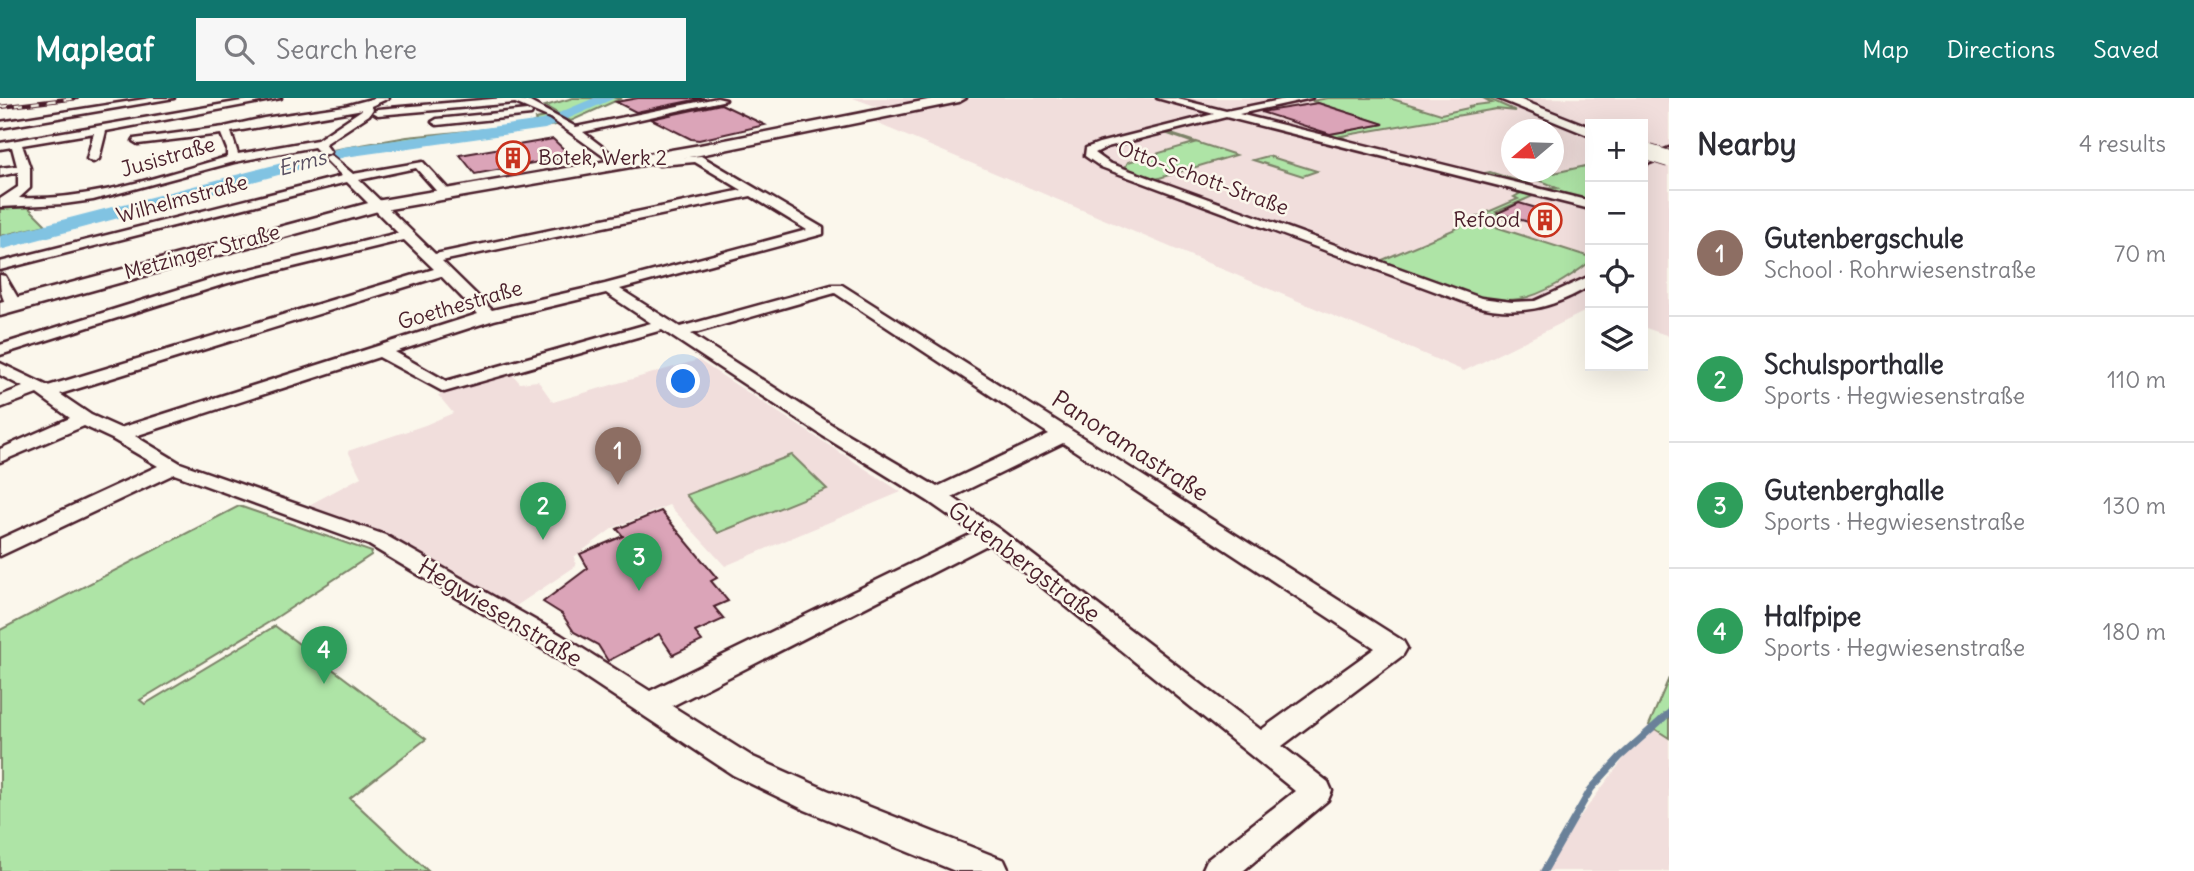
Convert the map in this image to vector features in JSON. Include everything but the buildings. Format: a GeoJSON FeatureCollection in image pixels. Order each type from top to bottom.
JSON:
{"type":"FeatureCollection","features":[{"type":"Feature","properties":{"kind":"street"},"geometry":{"type":"LineString","coordinates":[[0,125],[169,98]]}},
{"type":"Feature","properties":{"kind":"street"},"geometry":{"type":"LineString","coordinates":[[0,146],[275,98]]}},
{"type":"Feature","properties":{"kind":"street","name":"Jusistraße"},"geometry":{"type":"LineString","coordinates":[[4,202],[35,203],[83,199],[232,159],[233,149],[225,130],[250,123],[371,107],[384,98]]}},
{"type":"Feature","properties":{"kind":"street","name":"Metzinger Straße"},"geometry":{"type":"LineString","coordinates":[[7,307],[376,206],[444,192],[712,148],[959,98]]}},
{"type":"Feature","properties":{"kind":"street"},"geometry":{"type":"LineString","coordinates":[[1162,98],[1585,204]]}},
{"type":"Feature","properties":{"kind":"street","name":"Otto-Schott-Straße"},"geometry":{"type":"LineString","coordinates":[[1307,98],[1224,113],[1103,145],[1090,150],[1089,154],[1105,165],[1478,302],[1520,308],[1547,304],[1585,283]]}},
{"type":"Feature","properties":{"kind":"street"},"geometry":{"type":"LineString","coordinates":[[1504,98],[1585,130]]}},
{"type":"Feature","properties":{"kind":"street"},"geometry":{"type":"LineString","coordinates":[[371,107],[512,99],[546,111],[617,163]]}},
{"type":"Feature","properties":{"kind":"street"},"geometry":{"type":"LineString","coordinates":[[232,159],[325,151],[371,107],[424,100]]}},
{"type":"Feature","properties":{"kind":"street"},"geometry":{"type":"LineString","coordinates":[[571,127],[721,100]]}},
{"type":"Feature","properties":{"kind":"street"},"geometry":{"type":"LineString","coordinates":[[437,122],[546,111]]}},
{"type":"Feature","properties":{"kind":"street"},"geometry":{"type":"LineString","coordinates":[[93,159],[101,128]]}},
{"type":"Feature","properties":{"kind":"street"},"geometry":{"type":"LineString","coordinates":[[138,141],[225,130]]}},
{"type":"Feature","properties":{"kind":"street"},"geometry":{"type":"LineString","coordinates":[[4,202],[24,188],[23,168],[16,143]]}},
{"type":"Feature","properties":{"kind":"street"},"geometry":{"type":"LineString","coordinates":[[325,151],[376,206],[489,316]]}},
{"type":"Feature","properties":{"kind":"street"},"geometry":{"type":"LineString","coordinates":[[1648,152],[1668,154]]}},
{"type":"Feature","properties":{"kind":"street"},"geometry":{"type":"LineString","coordinates":[[1648,161],[1668,154]]}},
{"type":"Feature","properties":{"kind":"street","name":"Metzinger Straße"},"geometry":{"type":"LineString","coordinates":[[406,200],[448,196],[692,157],[752,192]]}},
{"type":"Feature","properties":{"kind":"street","name":"Wilhelmstraße"},"geometry":{"type":"LineString","coordinates":[[0,266],[347,174],[419,164],[444,192]]}},
{"type":"Feature","properties":{"kind":"street"},"geometry":{"type":"LineString","coordinates":[[0,172],[23,168]]}},
{"type":"Feature","properties":{"kind":"street"},"geometry":{"type":"LineString","coordinates":[[431,259],[752,192]]}},
{"type":"Feature","properties":{"kind":"street","name":"Goethestraße"},"geometry":{"type":"LineString","coordinates":[[119,435],[489,316],[608,288],[818,231],[752,192]]}},
{"type":"Feature","properties":{"kind":"street"},"geometry":{"type":"LineString","coordinates":[[0,350],[223,280],[405,235]]}},
{"type":"Feature","properties":{"kind":"street"},"geometry":{"type":"LineString","coordinates":[[0,402],[443,271]]}},
{"type":"Feature","properties":{"kind":"street"},"geometry":{"type":"LineString","coordinates":[[0,279],[7,307]]}},
{"type":"Feature","properties":{"kind":"street","name":"Gutenbergstraße"},"geometry":{"type":"LineString","coordinates":[[608,288],[830,432],[936,496],[991,534],[1317,791],[1219,871]]}},
{"type":"Feature","properties":{"kind":"street","name":"Panoramastraße"},"geometry":{"type":"LineString","coordinates":[[381,351],[444,387],[837,288],[1394,648],[1261,746]]}},
{"type":"Feature","properties":{"kind":"street","name":"Hegwiesenstraße"},"geometry":{"type":"LineString","coordinates":[[0,368],[42,390],[84,419],[119,435],[173,467],[377,540],[542,636],[743,766],[816,800],[993,871]]}},
{"type":"Feature","properties":{"kind":"street"},"geometry":{"type":"LineString","coordinates":[[0,456],[84,419]]}},
{"type":"Feature","properties":{"kind":"street"},"geometry":{"type":"LineString","coordinates":[[936,496],[1064,435]]}},
{"type":"Feature","properties":{"kind":"street"},"geometry":{"type":"LineString","coordinates":[[0,548],[173,467]]}},
{"type":"Feature","properties":{"kind":"street"},"geometry":{"type":"LineString","coordinates":[[648,705],[991,534]]}},
{"type":"Feature","properties":{"kind":"shaded area"},"geometry":{"type":"Polygon","coordinates":[[[853,98],[1669,98],[1669,336],[1648,329],[1648,119],[1585,119],[1585,311],[1464,371],[864,118],[891,112],[853,98]]]}},
{"type":"Feature","properties":{"kind":"shaded area"},"geometry":{"type":"Polygon","coordinates":[[[698,360],[901,492],[725,566],[669,505],[613,528],[574,557],[576,566],[516,606],[309,505],[361,477],[348,451],[453,413],[438,395],[512,374],[520,383],[538,381],[553,402],[698,360]]]}},
{"type":"Feature","properties":{"kind":"shaded area"},"geometry":{"type":"Polygon","coordinates":[[[1649,725],[1669,738],[1669,871],[1539,871],[1649,725]]]}},
{"type":"Feature","properties":{"kind":"green space"},"geometry":{"type":"Polygon","coordinates":[[[573,98],[622,98],[571,121],[545,106],[573,98]]]}},
{"type":"Feature","properties":{"kind":"green space"},"geometry":{"type":"Polygon","coordinates":[[[1328,98],[1389,98],[1441,114],[1473,107],[1468,106],[1492,103],[1483,98],[1487,98],[1516,111],[1496,109],[1341,136],[1353,143],[1305,131],[1330,134],[1383,124],[1312,101],[1328,98]]]}},
{"type":"Feature","properties":{"kind":"green space"},"geometry":{"type":"Polygon","coordinates":[[[545,117],[555,125],[332,158],[327,151],[407,137],[527,125],[536,121],[535,119],[545,117]]]}},
{"type":"Feature","properties":{"kind":"green space"},"geometry":{"type":"Polygon","coordinates":[[[1165,133],[1236,155],[1156,179],[1125,168],[1128,162],[1194,143],[1165,133]]]}},
{"type":"Feature","properties":{"kind":"green space"},"geometry":{"type":"Polygon","coordinates":[[[1268,156],[1317,171],[1303,176],[1253,160],[1268,156]]]}},
{"type":"Feature","properties":{"kind":"green space"},"geometry":{"type":"Polygon","coordinates":[[[1585,166],[1585,201],[1539,189],[1557,188],[1542,182],[1564,182],[1564,171],[1585,166]]]}},
{"type":"Feature","properties":{"kind":"green space"},"geometry":{"type":"Polygon","coordinates":[[[1490,172],[1501,176],[1501,179],[1480,174],[1490,172]]]}},
{"type":"Feature","properties":{"kind":"green space"},"geometry":{"type":"Polygon","coordinates":[[[1511,182],[1530,184],[1523,185],[1511,182]]]}},
{"type":"Feature","properties":{"kind":"green space"},"geometry":{"type":"Polygon","coordinates":[[[1516,191],[1533,196],[1496,212],[1512,218],[1508,220],[1491,214],[1477,221],[1585,255],[1585,266],[1538,294],[1519,299],[1485,298],[1449,288],[1380,261],[1460,227],[1458,225],[1518,199],[1514,197],[1519,194],[1516,191]]]}},
{"type":"Feature","properties":{"kind":"green space"},"geometry":{"type":"Polygon","coordinates":[[[28,207],[46,225],[0,236],[0,209],[28,207]]]}},
{"type":"Feature","properties":{"kind":"green space"},"geometry":{"type":"Polygon","coordinates":[[[792,455],[827,489],[718,533],[686,495],[792,455]]]}},
{"type":"Feature","properties":{"kind":"green space"},"geometry":{"type":"Polygon","coordinates":[[[239,506],[372,552],[371,555],[271,621],[140,700],[145,704],[275,626],[426,739],[350,798],[428,871],[0,871],[0,630],[239,506]]]}},
{"type":"Feature","properties":{"kind":"green space"},"geometry":{"type":"Polygon","coordinates":[[[1669,678],[1669,738],[1649,725],[1669,678]]]}},
{"type":"Feature","properties":{"kind":"waterway","name":"Erms"},"geometry":{"type":"LineString","coordinates":[[0,243],[344,152],[545,124],[607,98]]}},
{"type":"Feature","properties":{"kind":"waterway"},"geometry":{"type":"LineString","coordinates":[[1544,871],[1591,789],[1620,757],[1669,713]]}},
{"type":"Feature","properties":{"kind":"railway"},"geometry":{"type":"LineString","coordinates":[[0,107],[77,98]]}},
{"type":"Feature","properties":{"kind":"place","name":"Botek, Werk 2"},"geometry":{"type":"Point","coordinates":[513,158]}},
{"type":"Feature","properties":{"kind":"place","name":"Refood"},"geometry":{"type":"Point","coordinates":[1545,220]}},
{"type":"Feature","properties":{"kind":"place","name":"Gutenbergschule"},"geometry":{"type":"Point","coordinates":[618,485]}},
{"type":"Feature","properties":{"kind":"place","name":"Schulsporthalle"},"geometry":{"type":"Point","coordinates":[543,540]}},
{"type":"Feature","properties":{"kind":"place","name":"Gutenberghalle"},"geometry":{"type":"Point","coordinates":[639,591]}},
{"type":"Feature","properties":{"kind":"place","name":"Halfpipe"},"geometry":{"type":"Point","coordinates":[324,684]}}]}
